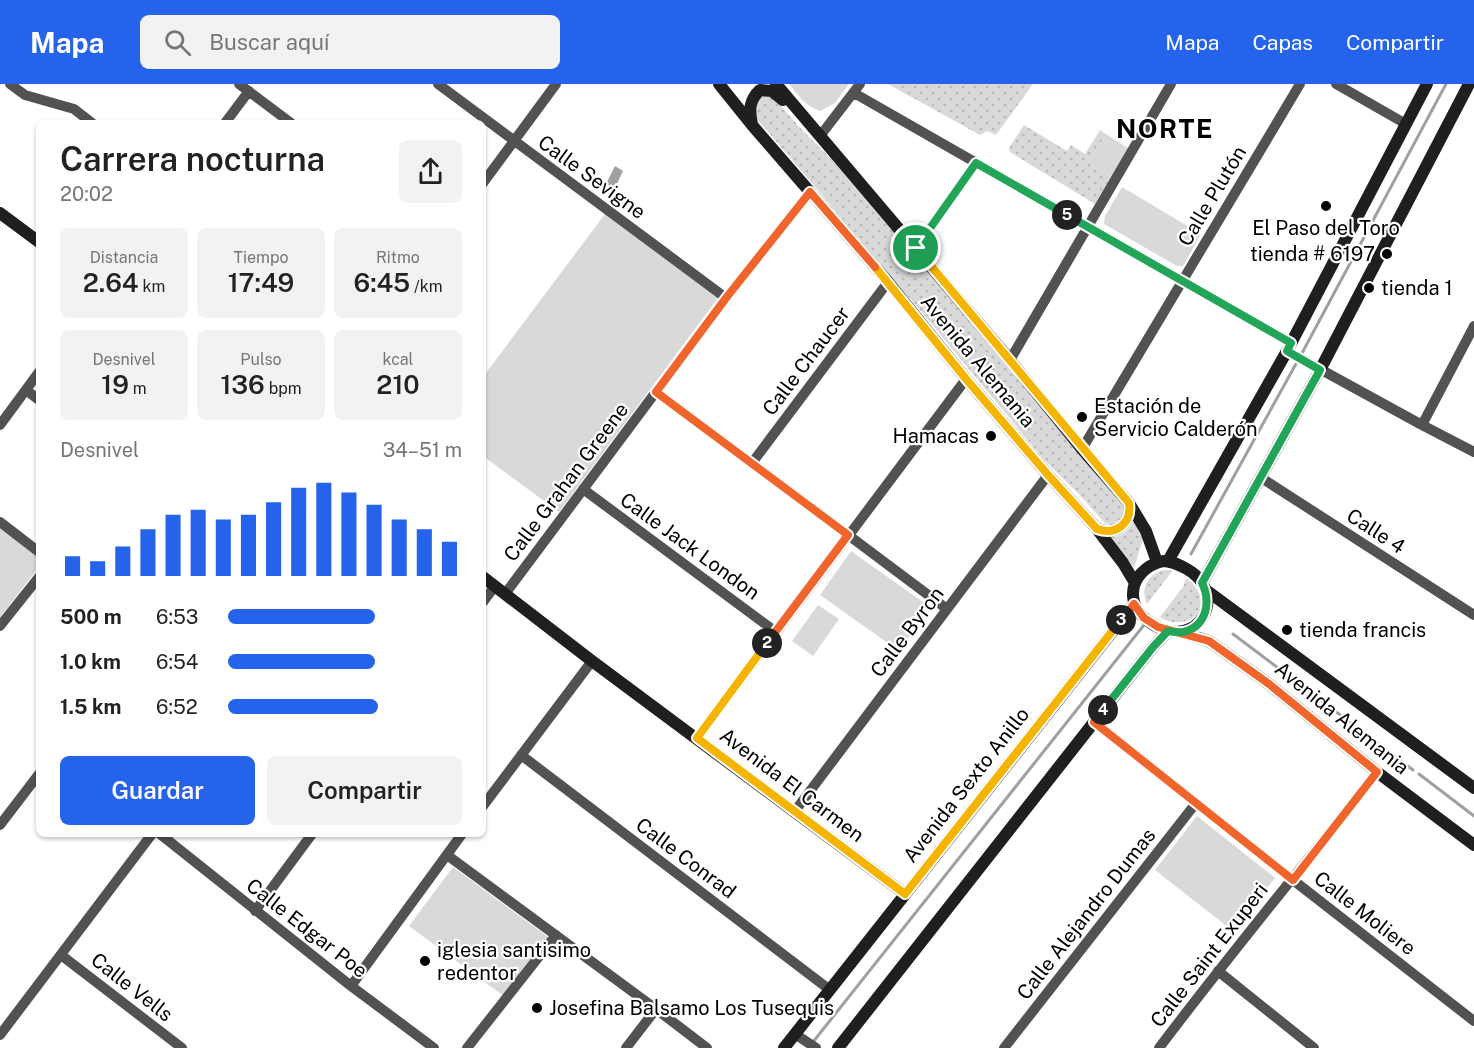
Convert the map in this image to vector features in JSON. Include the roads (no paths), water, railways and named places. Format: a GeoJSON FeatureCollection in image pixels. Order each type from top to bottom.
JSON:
{"type":"FeatureCollection","features":[{"type":"Feature","properties":{"kind":"main road","name":"Avenida Alemania"},"geometry":{"type":"LineString","coordinates":[[719,84],[888,282],[966,379],[1097,529],[1124,564],[1135,583]]}},
{"type":"Feature","properties":{"kind":"main road","name":"Avenida Alemania"},"geometry":{"type":"LineString","coordinates":[[776,84],[1129,503],[1163,561]]}},
{"type":"Feature","properties":{"kind":"main road"},"geometry":{"type":"LineString","coordinates":[[1163,561],[1175,563],[1190,571],[1204,586],[1207,607],[1203,618],[1190,630],[1173,631],[1149,622],[1134,604],[1135,583],[1143,571],[1163,561],[1289,347],[1427,84]]}},
{"type":"Feature","properties":{"kind":"main road"},"geometry":{"type":"LineString","coordinates":[[1204,586],[1469,84]]}},
{"type":"Feature","properties":{"kind":"main road"},"geometry":{"type":"LineString","coordinates":[[752,125],[750,104],[760,90],[777,94],[797,114],[807,120]]}},
{"type":"Feature","properties":{"kind":"main road"},"geometry":{"type":"LineString","coordinates":[[1,215],[36,240]]}},
{"type":"Feature","properties":{"kind":"main road"},"geometry":{"type":"LineString","coordinates":[[1097,529],[1108,531],[1124,525],[1129,515],[1129,503]]}},
{"type":"Feature","properties":{"kind":"main road","name":"Avenida El Carmen"},"geometry":{"type":"LineString","coordinates":[[486,579],[905,894]]}},
{"type":"Feature","properties":{"kind":"main road","name":"Avenida Alemania"},"geometry":{"type":"LineString","coordinates":[[1204,586],[1474,788]]}},
{"type":"Feature","properties":{"kind":"main road","name":"Avenida Sexto Anillo"},"geometry":{"type":"LineString","coordinates":[[784,1048],[800,1037],[830,990],[1134,604]]}},
{"type":"Feature","properties":{"kind":"main road","name":"Avenida Alemania"},"geometry":{"type":"LineString","coordinates":[[1173,631],[1209,641],[1226,653],[1269,684],[1377,772],[1474,845]]}},
{"type":"Feature","properties":{"kind":"main road"},"geometry":{"type":"LineString","coordinates":[[838,1048],[1153,647],[1173,631]]}},
{"type":"Feature","properties":{"kind":"street"},"geometry":{"type":"LineString","coordinates":[[10,84],[25,95],[74,109],[88,120]]}},
{"type":"Feature","properties":{"kind":"street"},"geometry":{"type":"LineString","coordinates":[[239,84],[287,120]]}},
{"type":"Feature","properties":{"kind":"street","name":"Calle Sevigne"},"geometry":{"type":"LineString","coordinates":[[438,84],[726,298]]}},
{"type":"Feature","properties":{"kind":"street"},"geometry":{"type":"LineString","coordinates":[[486,179],[556,84]]}},
{"type":"Feature","properties":{"kind":"street"},"geometry":{"type":"LineString","coordinates":[[1010,360],[1171,84]]}},
{"type":"Feature","properties":{"kind":"street","name":"Calle Plutón"},"geometry":{"type":"LineString","coordinates":[[1082,449],[1300,84]]}},
{"type":"Feature","properties":{"kind":"street"},"geometry":{"type":"LineString","coordinates":[[1336,84],[1406,124]]}},
{"type":"Feature","properties":{"kind":"street"},"geometry":{"type":"LineString","coordinates":[[820,136],[857,88],[976,163],[1182,281],[1289,347],[1320,370],[1474,452]]}},
{"type":"Feature","properties":{"kind":"street"},"geometry":{"type":"LineString","coordinates":[[227,120],[249,91]]}},
{"type":"Feature","properties":{"kind":"street"},"geometry":{"type":"LineString","coordinates":[[916,248],[976,163]]}},
{"type":"Feature","properties":{"kind":"street","name":"Calle Grahan Greene"},"geometry":{"type":"LineString","coordinates":[[505,594],[726,298],[810,192]]}},
{"type":"Feature","properties":{"kind":"street","name":"Calle Chaucer"},"geometry":{"type":"LineString","coordinates":[[752,463],[888,282]]}},
{"type":"Feature","properties":{"kind":"street"},"geometry":{"type":"LineString","coordinates":[[1422,425],[1474,326]]}},
{"type":"Feature","properties":{"kind":"street"},"geometry":{"type":"LineString","coordinates":[[0,425],[36,376]]}},
{"type":"Feature","properties":{"kind":"street"},"geometry":{"type":"LineString","coordinates":[[697,738],[966,379]]}},
{"type":"Feature","properties":{"kind":"street"},"geometry":{"type":"LineString","coordinates":[[26,390],[36,398]]}},
{"type":"Feature","properties":{"kind":"street"},"geometry":{"type":"LineString","coordinates":[[656,392],[947,609]]}},
{"type":"Feature","properties":{"kind":"street","name":"Calle Byron"},"geometry":{"type":"LineString","coordinates":[[795,811],[1048,475]]}},
{"type":"Feature","properties":{"kind":"street","name":"Calle 4"},"geometry":{"type":"LineString","coordinates":[[1260,477],[1474,615]]}},
{"type":"Feature","properties":{"kind":"street","name":"Calle Jack London"},"geometry":{"type":"LineString","coordinates":[[583,489],[776,632]]}},
{"type":"Feature","properties":{"kind":"street"},"geometry":{"type":"LineString","coordinates":[[0,522],[36,550]]}},
{"type":"Feature","properties":{"kind":"street"},"geometry":{"type":"LineString","coordinates":[[0,626],[36,581]]}},
{"type":"Feature","properties":{"kind":"street"},"geometry":{"type":"LineString","coordinates":[[486,598],[495,586]]}},
{"type":"Feature","properties":{"kind":"street"},"geometry":{"type":"LineString","coordinates":[[486,802],[592,661]]}},
{"type":"Feature","properties":{"kind":"street","name":"Calle Moliere"},"geometry":{"type":"LineString","coordinates":[[1094,722],[1474,1021]]}},
{"type":"Feature","properties":{"kind":"street","name":"Calle Conrad"},"geometry":{"type":"LineString","coordinates":[[521,755],[830,990]]}},
{"type":"Feature","properties":{"kind":"street","name":"Calle Saint Exuperi"},"geometry":{"type":"LineString","coordinates":[[1159,1048],[1377,772]]}},
{"type":"Feature","properties":{"kind":"street"},"geometry":{"type":"LineString","coordinates":[[0,825],[36,778]]}},
{"type":"Feature","properties":{"kind":"street","name":"Calle Alejandro Dumas"},"geometry":{"type":"LineString","coordinates":[[1004,1048],[1196,803]]}},
{"type":"Feature","properties":{"kind":"street"},"geometry":{"type":"LineString","coordinates":[[0,1035],[150,837]]}},
{"type":"Feature","properties":{"kind":"street","name":"Calle Edgar Poe"},"geometry":{"type":"LineString","coordinates":[[164,837],[351,986],[434,1048]]}},
{"type":"Feature","properties":{"kind":"street"},"geometry":{"type":"LineString","coordinates":[[255,911],[310,837]]}},
{"type":"Feature","properties":{"kind":"street"},"geometry":{"type":"LineString","coordinates":[[351,986],[460,837]]}},
{"type":"Feature","properties":{"kind":"street"},"geometry":{"type":"LineString","coordinates":[[447,855],[707,1048]]}},
{"type":"Feature","properties":{"kind":"street"},"geometry":{"type":"LineString","coordinates":[[467,1048],[556,935]]}},
{"type":"Feature","properties":{"kind":"street","name":"Calle Vells"},"geometry":{"type":"LineString","coordinates":[[61,955],[182,1048]]}},
{"type":"Feature","properties":{"kind":"street"},"geometry":{"type":"LineString","coordinates":[[1218,971],[1314,1048]]}},
{"type":"Feature","properties":{"kind":"street"},"geometry":{"type":"LineString","coordinates":[[626,1048],[656,1009]]}},
{"type":"Feature","properties":{"kind":"street"},"geometry":{"type":"LineString","coordinates":[[800,1037],[816,1048]]}},
{"type":"Feature","properties":{"kind":"waterway"},"geometry":{"type":"LineString","coordinates":[[1301,355],[1446,84]]}},
{"type":"Feature","properties":{"kind":"waterway"},"geometry":{"type":"LineString","coordinates":[[1191,554],[1297,362]]}},
{"type":"Feature","properties":{"kind":"waterway"},"geometry":{"type":"LineString","coordinates":[[813,1042],[1144,625]]}},
{"type":"Feature","properties":{"kind":"waterway"},"geometry":{"type":"LineString","coordinates":[[1233,634],[1413,770]]}},
{"type":"Feature","properties":{"kind":"waterway"},"geometry":{"type":"LineString","coordinates":[[1419,774],[1474,816]]}},
{"type":"Feature","properties":{"kind":"place","name":"El Paso del Toro"},"geometry":{"type":"Point","coordinates":[1326,206]}},
{"type":"Feature","properties":{"kind":"place","name":"tienda # 6197"},"geometry":{"type":"Point","coordinates":[1387,254]}},
{"type":"Feature","properties":{"kind":"place","name":"tienda 1"},"geometry":{"type":"Point","coordinates":[1369,288]}},
{"type":"Feature","properties":{"kind":"place","name":"Estación de Servicio Calderón"},"geometry":{"type":"Point","coordinates":[1082,417]}},
{"type":"Feature","properties":{"kind":"place","name":"Hamacas"},"geometry":{"type":"Point","coordinates":[991,436]}},
{"type":"Feature","properties":{"kind":"place","name":"tienda francis"},"geometry":{"type":"Point","coordinates":[1287,630]}},
{"type":"Feature","properties":{"kind":"place","name":"iglesia santisimo redentor"},"geometry":{"type":"Point","coordinates":[425,961]}},
{"type":"Feature","properties":{"kind":"place","name":"Josefina Balsamo Los Tusequis"},"geometry":{"type":"Point","coordinates":[537,1008]}},
{"type":"Feature","properties":{"kind":"district","name":"NORTE"},"geometry":{"type":"Point","coordinates":[1165,129]}}]}
